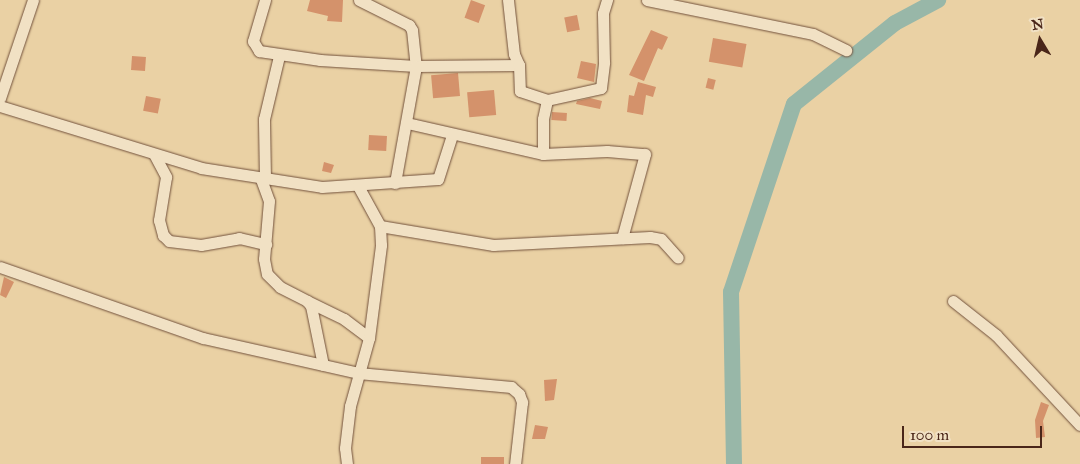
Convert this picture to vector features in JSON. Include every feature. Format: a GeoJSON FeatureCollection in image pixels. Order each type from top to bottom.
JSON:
{"type":"FeatureCollection","features":[{"type":"Feature","properties":{"kind":"street"},"geometry":{"type":"LineString","coordinates":[[0,98],[33,0]]}},
{"type":"Feature","properties":{"kind":"street"},"geometry":{"type":"LineString","coordinates":[[265,0],[254,46],[279,56],[416,66],[519,65]]}},
{"type":"Feature","properties":{"kind":"street"},"geometry":{"type":"LineString","coordinates":[[359,0],[410,26],[416,66],[407,123],[394,183]]}},
{"type":"Feature","properties":{"kind":"street"},"geometry":{"type":"LineString","coordinates":[[508,0],[514,54],[519,65],[520,91],[547,100],[601,88],[604,62],[603,13],[607,0]]}},
{"type":"Feature","properties":{"kind":"street"},"geometry":{"type":"LineString","coordinates":[[647,0],[682,4],[813,34],[846,50]]}},
{"type":"Feature","properties":{"kind":"street"},"geometry":{"type":"LineString","coordinates":[[279,56],[264,118],[263,179],[269,201],[264,259],[267,274],[280,287],[344,319],[369,338]]}},
{"type":"Feature","properties":{"kind":"street"},"geometry":{"type":"LineString","coordinates":[[543,154],[547,100]]}},
{"type":"Feature","properties":{"kind":"street"},"geometry":{"type":"LineString","coordinates":[[0,106],[201,168],[322,187],[438,179],[452,135]]}},
{"type":"Feature","properties":{"kind":"street"},"geometry":{"type":"LineString","coordinates":[[407,123],[452,135],[543,154],[607,151],[645,154],[622,238]]}},
{"type":"Feature","properties":{"kind":"street"},"geometry":{"type":"LineString","coordinates":[[154,154],[166,177],[159,220],[163,234],[169,241],[201,245],[239,238],[266,244]]}},
{"type":"Feature","properties":{"kind":"street"},"geometry":{"type":"LineString","coordinates":[[347,464],[345,448],[350,406],[369,338],[379,270],[380,226],[358,186]]}},
{"type":"Feature","properties":{"kind":"street"},"geometry":{"type":"LineString","coordinates":[[380,226],[493,245],[622,238],[661,239],[678,258]]}},
{"type":"Feature","properties":{"kind":"street"},"geometry":{"type":"LineString","coordinates":[[0,267],[203,338],[358,373],[514,389],[522,402],[515,464]]}},
{"type":"Feature","properties":{"kind":"street"},"geometry":{"type":"LineString","coordinates":[[307,301],[313,313],[323,365]]}},
{"type":"Feature","properties":{"kind":"street"},"geometry":{"type":"LineString","coordinates":[[953,301],[996,335],[1080,424]]}},
{"type":"Feature","properties":{"kind":"building"},"geometry":{"type":"Polygon","coordinates":[[[310,0],[343,0],[342,22],[327,21],[328,16],[307,11],[310,0]]]}},
{"type":"Feature","properties":{"kind":"building"},"geometry":{"type":"Polygon","coordinates":[[[471,0],[485,5],[479,23],[465,18],[471,0]]]}},
{"type":"Feature","properties":{"kind":"building"},"geometry":{"type":"Polygon","coordinates":[[[577,15],[580,30],[567,32],[564,17],[577,15]]]}},
{"type":"Feature","properties":{"kind":"building"},"geometry":{"type":"Polygon","coordinates":[[[651,30],[668,37],[662,50],[658,48],[644,81],[629,75],[651,30]]]}},
{"type":"Feature","properties":{"kind":"building"},"geometry":{"type":"Polygon","coordinates":[[[713,38],[746,44],[742,68],[709,62],[713,38]]]}},
{"type":"Feature","properties":{"kind":"building"},"geometry":{"type":"Polygon","coordinates":[[[132,56],[146,57],[145,71],[131,70],[132,56]]]}},
{"type":"Feature","properties":{"kind":"building"},"geometry":{"type":"Polygon","coordinates":[[[581,61],[596,64],[594,82],[577,78],[581,61]]]}},
{"type":"Feature","properties":{"kind":"building"},"geometry":{"type":"Polygon","coordinates":[[[458,73],[460,96],[433,98],[431,75],[458,73]]]}},
{"type":"Feature","properties":{"kind":"building"},"geometry":{"type":"Polygon","coordinates":[[[708,78],[716,80],[713,90],[706,88],[708,78]]]}},
{"type":"Feature","properties":{"kind":"building"},"geometry":{"type":"Polygon","coordinates":[[[638,82],[656,87],[653,97],[646,95],[643,115],[627,112],[629,95],[634,96],[638,82]]]}},
{"type":"Feature","properties":{"kind":"building"},"geometry":{"type":"Polygon","coordinates":[[[494,90],[496,115],[469,117],[467,92],[494,90]]]}},
{"type":"Feature","properties":{"kind":"building"},"geometry":{"type":"Polygon","coordinates":[[[146,96],[161,99],[158,114],[143,111],[146,96]]]}},
{"type":"Feature","properties":{"kind":"building"},"geometry":{"type":"Polygon","coordinates":[[[590,98],[602,101],[600,109],[576,104],[577,101],[590,98]]]}},
{"type":"Feature","properties":{"kind":"building"},"geometry":{"type":"Polygon","coordinates":[[[552,112],[567,113],[566,121],[551,120],[552,112]]]}},
{"type":"Feature","properties":{"kind":"building"},"geometry":{"type":"Polygon","coordinates":[[[369,135],[387,136],[386,151],[368,150],[369,135]]]}},
{"type":"Feature","properties":{"kind":"building"},"geometry":{"type":"Polygon","coordinates":[[[324,162],[334,165],[331,173],[322,171],[324,162]]]}},
{"type":"Feature","properties":{"kind":"building"},"geometry":{"type":"Polygon","coordinates":[[[4,277],[14,282],[6,298],[0,295],[4,277]]]}},
{"type":"Feature","properties":{"kind":"building"},"geometry":{"type":"Polygon","coordinates":[[[557,379],[554,400],[545,401],[544,380],[557,379]]]}},
{"type":"Feature","properties":{"kind":"building"},"geometry":{"type":"Polygon","coordinates":[[[1041,402],[1049,405],[1043,421],[1045,437],[1036,438],[1035,420],[1041,402]]]}},
{"type":"Feature","properties":{"kind":"building"},"geometry":{"type":"Polygon","coordinates":[[[535,425],[548,427],[545,439],[532,439],[535,425]]]}},
{"type":"Feature","properties":{"kind":"building"},"geometry":{"type":"Polygon","coordinates":[[[481,457],[504,457],[504,464],[481,464],[481,457]]]}},
{"type":"Feature","properties":{"kind":"waterway"},"geometry":{"type":"LineString","coordinates":[[734,464],[731,292],[794,104],[895,23],[938,0]]}}]}
